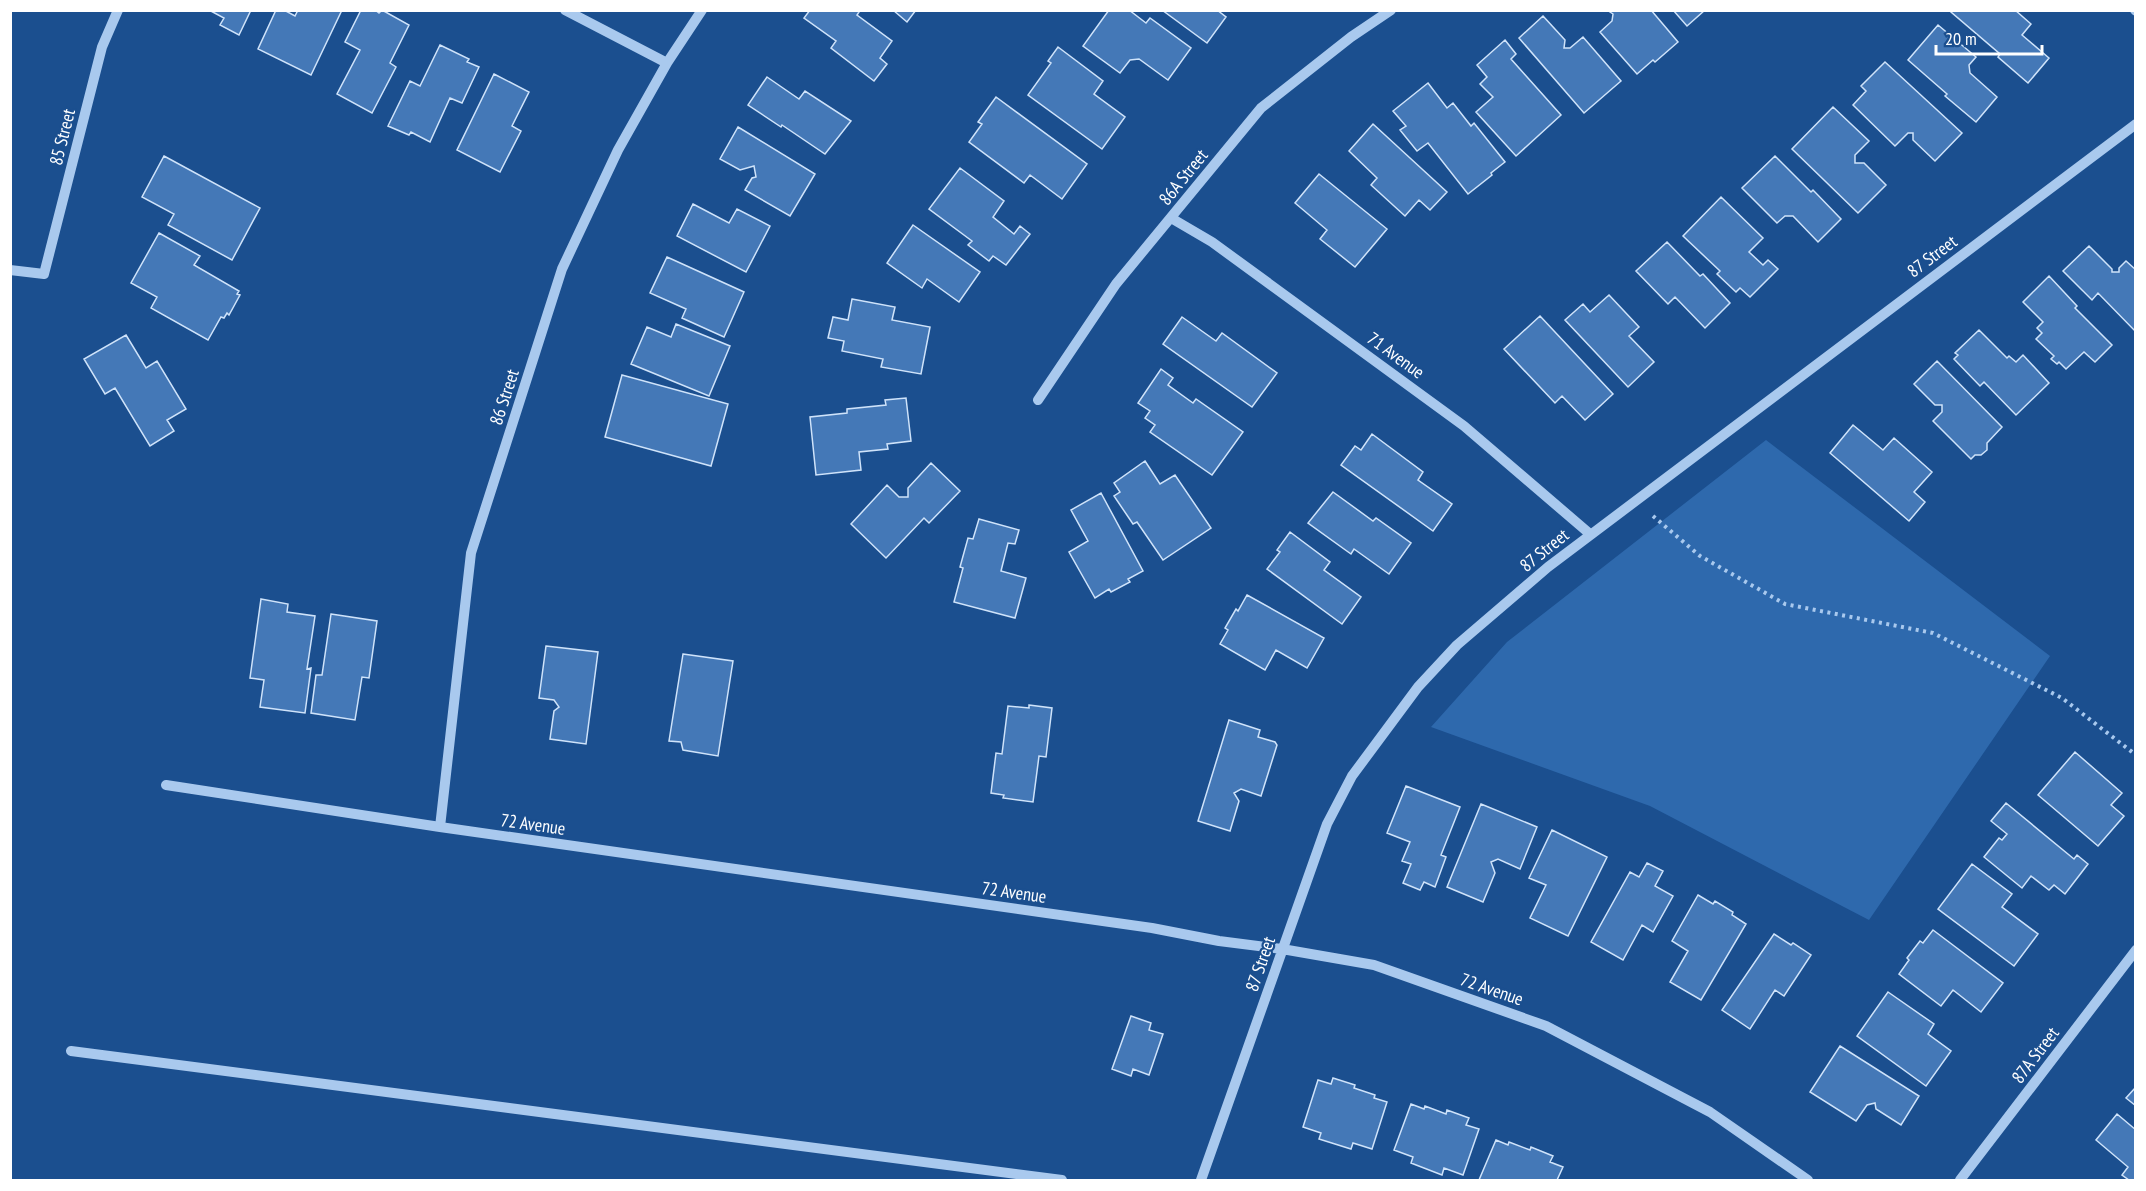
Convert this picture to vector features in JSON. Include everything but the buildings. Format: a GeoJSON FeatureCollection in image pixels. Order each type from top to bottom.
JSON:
{"type":"FeatureCollection","features":[{"type":"Feature","properties":{"kind":"street","name":"85 Street"},"geometry":{"type":"LineString","coordinates":[[10,270],[44,274],[102,47],[118,10]]}},
{"type":"Feature","properties":{"kind":"street"},"geometry":{"type":"LineString","coordinates":[[565,10],[668,63]]}},
{"type":"Feature","properties":{"kind":"street","name":"86 Street"},"geometry":{"type":"LineString","coordinates":[[440,827],[471,553],[562,269],[618,150],[668,63],[702,10]]}},
{"type":"Feature","properties":{"kind":"street","name":"86A Street"},"geometry":{"type":"LineString","coordinates":[[1038,400],[1116,284],[1261,108],[1351,37],[1391,10]]}},
{"type":"Feature","properties":{"kind":"street","name":"87 Street"},"geometry":{"type":"LineString","coordinates":[[1201,1180],[1332,814],[1352,776],[1418,687],[1457,645],[1590,534],[2136,124]]}},
{"type":"Feature","properties":{"kind":"street","name":"71 Avenue"},"geometry":{"type":"LineString","coordinates":[[1171,218],[1212,242],[1464,426],[1590,534]]}},
{"type":"Feature","properties":{"kind":"street","name":"72 Avenue"},"geometry":{"type":"LineString","coordinates":[[166,785],[440,827],[1152,928],[1219,941],[1374,965],[1546,1026],[1710,1112],[1808,1180]]}},
{"type":"Feature","properties":{"kind":"street","name":"87A Street"},"geometry":{"type":"LineString","coordinates":[[1960,1180],[2136,950]]}},
{"type":"Feature","properties":{"kind":"street"},"geometry":{"type":"LineString","coordinates":[[71,1051],[1062,1180]]}},
{"type":"Feature","properties":{"kind":"path"},"geometry":{"type":"LineString","coordinates":[[1635,500],[1700,556],[1785,604],[1934,633],[2062,698],[2136,755]]}},
{"type":"Feature","properties":{"kind":"shaded area"},"geometry":{"type":"Polygon","coordinates":[[[1766,440],[2050,656],[1869,920],[1650,806],[1431,727],[1507,642],[1766,440]]]}}]}
